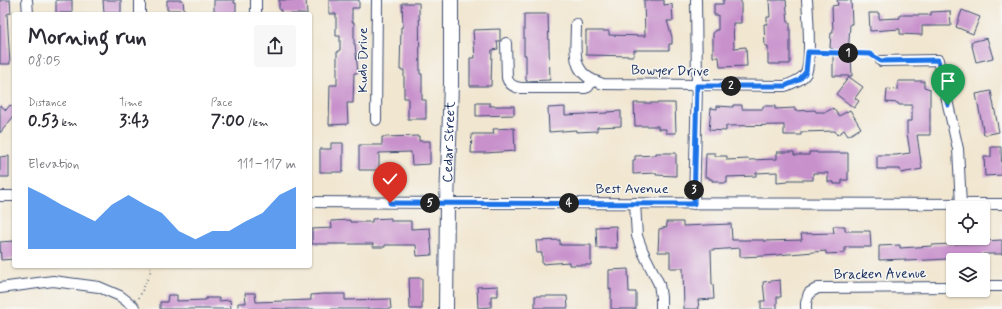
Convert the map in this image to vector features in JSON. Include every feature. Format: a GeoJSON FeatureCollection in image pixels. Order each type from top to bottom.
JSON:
{"type":"FeatureCollection","features":[{"type":"Feature","properties":{"kind":"main road","name":"Cedar Street"},"geometry":{"type":"LineString","coordinates":[[446,309],[447,204],[451,84],[451,0]]}},
{"type":"Feature","properties":{"kind":"street"},"geometry":{"type":"LineString","coordinates":[[27,0],[28,12]]}},
{"type":"Feature","properties":{"kind":"street"},"geometry":{"type":"LineString","coordinates":[[140,0],[140,12]]}},
{"type":"Feature","properties":{"kind":"street"},"geometry":{"type":"LineString","coordinates":[[256,0],[256,12]]}},
{"type":"Feature","properties":{"kind":"street","name":"Kudo Drive"},"geometry":{"type":"LineString","coordinates":[[376,120],[377,0]]}},
{"type":"Feature","properties":{"kind":"street"},"geometry":{"type":"LineString","coordinates":[[694,204],[697,86],[696,0]]}},
{"type":"Feature","properties":{"kind":"street","name":"Bowyer Drive"},"geometry":{"type":"LineString","coordinates":[[592,81],[603,84],[785,86],[799,80],[806,72],[808,52],[807,0]]}},
{"type":"Feature","properties":{"kind":"street"},"geometry":{"type":"LineString","coordinates":[[506,43],[507,78],[508,82],[513,86],[521,88],[585,88],[588,87],[592,81],[586,76],[576,60],[576,24]]}},
{"type":"Feature","properties":{"kind":"street"},"geometry":{"type":"LineString","coordinates":[[881,61],[938,60],[958,149],[962,201]]}},
{"type":"Feature","properties":{"kind":"street"},"geometry":{"type":"LineString","coordinates":[[0,196],[12,196]]}},
{"type":"Feature","properties":{"kind":"street","name":"Best Avenue"},"geometry":{"type":"LineString","coordinates":[[312,202],[447,204],[635,203],[946,205]]}},
{"type":"Feature","properties":{"kind":"street"},"geometry":{"type":"LineString","coordinates":[[635,203],[637,236],[643,252],[659,284],[661,309]]}},
{"type":"Feature","properties":{"kind":"street","name":"Best Avenue"},"geometry":{"type":"LineString","coordinates":[[990,204],[1002,204]]}},
{"type":"Feature","properties":{"kind":"street"},"geometry":{"type":"LineString","coordinates":[[0,288],[53,281],[99,287],[120,296],[134,308]]}},
{"type":"Feature","properties":{"kind":"street"},"geometry":{"type":"LineString","coordinates":[[990,286],[1002,286]]}},
{"type":"Feature","properties":{"kind":"street","name":"Bracken Avenue"},"geometry":{"type":"LineString","coordinates":[[806,309],[809,293],[818,288],[946,287]]}},
{"type":"Feature","properties":{"kind":"path"},"geometry":{"type":"LineString","coordinates":[[808,52],[870,54],[881,61]]}},
{"type":"Feature","properties":{"kind":"path"},"geometry":{"type":"LineString","coordinates":[[134,308],[150,273],[151,268]]}},
{"type":"Feature","properties":{"kind":"building"},"geometry":{"type":"Polygon","coordinates":[[[0,0],[10,0],[11,13],[7,14],[10,64],[0,64],[0,0]]]}},
{"type":"Feature","properties":{"kind":"building"},"geometry":{"type":"Polygon","coordinates":[[[56,0],[72,0],[72,12],[56,12],[56,0]]]}},
{"type":"Feature","properties":{"kind":"building"},"geometry":{"type":"Polygon","coordinates":[[[103,0],[121,0],[121,12],[104,12],[103,0]]]}},
{"type":"Feature","properties":{"kind":"building"},"geometry":{"type":"Polygon","coordinates":[[[167,0],[183,0],[184,10],[167,10],[167,0]]]}},
{"type":"Feature","properties":{"kind":"building"},"geometry":{"type":"Polygon","coordinates":[[[214,0],[234,0],[234,3],[236,3],[236,12],[214,12],[214,0]]]}},
{"type":"Feature","properties":{"kind":"building"},"geometry":{"type":"Polygon","coordinates":[[[279,0],[306,0],[307,12],[281,12],[281,10],[279,10],[279,0]]]}},
{"type":"Feature","properties":{"kind":"building"},"geometry":{"type":"Polygon","coordinates":[[[329,0],[359,0],[359,8],[352,8],[352,22],[354,22],[354,44],[358,73],[354,73],[353,103],[347,103],[348,124],[329,125],[330,85],[337,85],[337,52],[340,50],[340,36],[336,36],[336,14],[329,14],[329,0]]]}},
{"type":"Feature","properties":{"kind":"building"},"geometry":{"type":"Polygon","coordinates":[[[644,0],[664,0],[664,5],[672,4],[673,21],[667,21],[672,37],[672,44],[669,44],[669,50],[634,50],[634,56],[586,55],[586,31],[609,31],[609,35],[645,36],[644,0]]]}},
{"type":"Feature","properties":{"kind":"building"},"geometry":{"type":"Polygon","coordinates":[[[723,0],[741,0],[741,23],[733,23],[734,48],[746,47],[747,66],[720,67],[719,57],[713,57],[713,32],[718,30],[718,15],[714,15],[714,4],[723,4],[723,0]]]}},
{"type":"Feature","properties":{"kind":"building"},"geometry":{"type":"Polygon","coordinates":[[[769,0],[786,0],[788,23],[790,23],[790,64],[768,64],[768,46],[765,46],[764,24],[767,24],[767,17],[770,17],[769,0]]]}},
{"type":"Feature","properties":{"kind":"building"},"geometry":{"type":"Polygon","coordinates":[[[837,0],[851,0],[852,24],[850,24],[848,56],[851,56],[852,76],[833,76],[833,49],[830,48],[831,33],[833,33],[832,6],[838,5],[837,0]]]}},
{"type":"Feature","properties":{"kind":"building"},"geometry":{"type":"Polygon","coordinates":[[[402,3],[419,3],[420,74],[422,74],[422,100],[426,100],[426,119],[408,119],[408,98],[404,98],[404,70],[400,70],[401,27],[403,27],[402,3]]]}},
{"type":"Feature","properties":{"kind":"building"},"geometry":{"type":"Polygon","coordinates":[[[962,10],[980,17],[973,34],[956,27],[962,10]]]}},
{"type":"Feature","properties":{"kind":"building"},"geometry":{"type":"Polygon","coordinates":[[[950,11],[951,26],[922,26],[922,35],[900,34],[900,29],[870,31],[869,13],[879,13],[879,19],[900,18],[900,15],[931,15],[931,12],[950,11]]]}},
{"type":"Feature","properties":{"kind":"building"},"geometry":{"type":"Polygon","coordinates":[[[524,14],[548,14],[550,80],[526,81],[526,55],[524,55],[524,14]]]}},
{"type":"Feature","properties":{"kind":"building"},"geometry":{"type":"Polygon","coordinates":[[[500,29],[500,41],[497,41],[498,49],[492,50],[491,86],[470,86],[470,58],[475,58],[473,30],[500,29]]]}},
{"type":"Feature","properties":{"kind":"building"},"geometry":{"type":"Polygon","coordinates":[[[987,38],[993,58],[976,62],[971,42],[987,38]]]}},
{"type":"Feature","properties":{"kind":"building"},"geometry":{"type":"Polygon","coordinates":[[[849,77],[863,87],[855,98],[859,101],[854,108],[836,94],[849,77]]]}},
{"type":"Feature","properties":{"kind":"building"},"geometry":{"type":"Polygon","coordinates":[[[898,81],[924,81],[924,87],[930,89],[930,135],[917,135],[922,169],[901,173],[900,169],[877,169],[877,155],[910,153],[907,121],[912,121],[912,105],[899,105],[898,103],[886,102],[887,89],[898,90],[898,81]]]}},
{"type":"Feature","properties":{"kind":"building"},"geometry":{"type":"Polygon","coordinates":[[[991,91],[999,132],[984,135],[976,94],[991,91]]]}},
{"type":"Feature","properties":{"kind":"building"},"geometry":{"type":"Polygon","coordinates":[[[476,103],[490,103],[490,106],[514,106],[514,115],[476,116],[476,103]]]}},
{"type":"Feature","properties":{"kind":"building"},"geometry":{"type":"Polygon","coordinates":[[[634,103],[675,103],[676,133],[666,133],[666,129],[658,129],[658,126],[635,126],[634,103]]]}},
{"type":"Feature","properties":{"kind":"building"},"geometry":{"type":"Polygon","coordinates":[[[0,105],[6,110],[10,105],[12,106],[12,118],[0,133],[0,105]]]}},
{"type":"Feature","properties":{"kind":"building"},"geometry":{"type":"Polygon","coordinates":[[[733,105],[742,105],[742,109],[763,109],[763,106],[775,106],[775,109],[795,108],[795,111],[815,110],[816,112],[826,112],[833,108],[839,116],[850,110],[861,128],[848,136],[844,130],[837,135],[835,131],[801,132],[801,135],[784,135],[784,125],[726,126],[726,131],[709,130],[711,108],[717,109],[717,106],[733,107],[733,105]]]}},
{"type":"Feature","properties":{"kind":"building"},"geometry":{"type":"Polygon","coordinates":[[[565,107],[565,115],[621,111],[621,126],[597,127],[597,131],[576,132],[576,130],[549,132],[548,108],[565,107]]]}},
{"type":"Feature","properties":{"kind":"building"},"geometry":{"type":"Polygon","coordinates":[[[514,128],[515,151],[471,153],[472,134],[494,134],[493,129],[514,128]]]}},
{"type":"Feature","properties":{"kind":"building"},"geometry":{"type":"Polygon","coordinates":[[[419,136],[419,141],[430,141],[430,164],[412,165],[411,152],[379,153],[379,170],[359,170],[359,145],[382,145],[382,137],[419,136]]]}},
{"type":"Feature","properties":{"kind":"building"},"geometry":{"type":"Polygon","coordinates":[[[331,143],[343,143],[343,172],[320,172],[320,149],[331,149],[331,143]]]}},
{"type":"Feature","properties":{"kind":"building"},"geometry":{"type":"Polygon","coordinates":[[[991,147],[1001,147],[1002,175],[985,176],[984,157],[991,157],[991,147]]]}},
{"type":"Feature","properties":{"kind":"building"},"geometry":{"type":"Polygon","coordinates":[[[777,152],[794,152],[794,155],[809,155],[809,152],[848,153],[848,180],[842,180],[842,184],[828,182],[828,173],[813,173],[813,180],[788,180],[788,182],[777,183],[777,172],[756,173],[756,176],[727,177],[727,183],[719,183],[719,181],[712,181],[709,177],[705,177],[706,153],[715,153],[715,156],[727,156],[727,160],[749,160],[777,159],[777,152]]]}},
{"type":"Feature","properties":{"kind":"building"},"geometry":{"type":"Polygon","coordinates":[[[656,153],[676,153],[676,176],[656,175],[656,173],[633,174],[633,160],[635,160],[635,156],[656,155],[656,153]]]}},
{"type":"Feature","properties":{"kind":"building"},"geometry":{"type":"Polygon","coordinates":[[[9,156],[9,177],[0,177],[0,157],[9,156]]]}},
{"type":"Feature","properties":{"kind":"building"},"geometry":{"type":"Polygon","coordinates":[[[391,218],[391,221],[411,221],[411,229],[430,228],[432,255],[417,256],[416,245],[385,245],[385,247],[373,247],[373,244],[312,244],[312,229],[332,228],[331,221],[350,220],[350,222],[372,222],[372,219],[391,218]]]}},
{"type":"Feature","properties":{"kind":"building"},"geometry":{"type":"Polygon","coordinates":[[[666,222],[683,222],[683,226],[731,224],[732,240],[764,241],[802,240],[801,234],[834,233],[833,226],[845,226],[845,231],[870,231],[871,247],[845,247],[845,253],[826,254],[826,251],[740,257],[740,248],[711,250],[714,299],[698,300],[699,309],[684,309],[683,268],[670,268],[670,252],[658,252],[659,229],[667,227],[666,222]]]}},
{"type":"Feature","properties":{"kind":"building"},"geometry":{"type":"Polygon","coordinates":[[[616,226],[617,248],[597,248],[596,227],[616,226]]]}},
{"type":"Feature","properties":{"kind":"building"},"geometry":{"type":"Polygon","coordinates":[[[560,240],[560,245],[591,245],[591,265],[569,265],[569,262],[542,264],[542,253],[537,253],[536,241],[560,240]]]}},
{"type":"Feature","properties":{"kind":"building"},"geometry":{"type":"Polygon","coordinates":[[[1002,240],[1002,254],[946,253],[946,259],[905,261],[905,259],[879,260],[879,246],[900,245],[900,248],[932,245],[990,245],[990,241],[1002,240]]]}},
{"type":"Feature","properties":{"kind":"building"},"geometry":{"type":"Polygon","coordinates":[[[12,241],[12,259],[1,260],[0,242],[12,241]]]}},
{"type":"Feature","properties":{"kind":"building"},"geometry":{"type":"Polygon","coordinates":[[[628,269],[629,292],[636,292],[636,309],[611,309],[609,270],[628,269]]]}},
{"type":"Feature","properties":{"kind":"building"},"geometry":{"type":"Polygon","coordinates":[[[409,278],[422,278],[422,309],[410,309],[409,278]]]}},
{"type":"Feature","properties":{"kind":"building"},"geometry":{"type":"Polygon","coordinates":[[[780,280],[781,297],[777,297],[777,309],[761,309],[761,301],[765,301],[763,282],[780,280]]]}},
{"type":"Feature","properties":{"kind":"building"},"geometry":{"type":"Polygon","coordinates":[[[498,286],[498,296],[491,296],[491,307],[478,308],[477,287],[498,286]]]}},
{"type":"Feature","properties":{"kind":"building"},"geometry":{"type":"Polygon","coordinates":[[[245,293],[255,293],[256,302],[311,300],[311,295],[345,294],[345,300],[390,299],[391,309],[238,309],[238,303],[246,303],[245,293]]]}},
{"type":"Feature","properties":{"kind":"building"},"geometry":{"type":"Polygon","coordinates":[[[168,295],[177,295],[177,301],[206,300],[206,298],[219,298],[219,301],[230,300],[231,309],[160,309],[160,302],[167,302],[168,295]]]}},
{"type":"Feature","properties":{"kind":"building"},"geometry":{"type":"Polygon","coordinates":[[[535,296],[567,296],[568,308],[535,308],[535,296]]]}},
{"type":"Feature","properties":{"kind":"route"},"geometry":{"type":"LineString","coordinates":[[390,203],[694,204],[697,86],[785,86],[799,80],[806,72],[808,52],[870,54],[881,61],[938,60],[948,105]]}}]}
